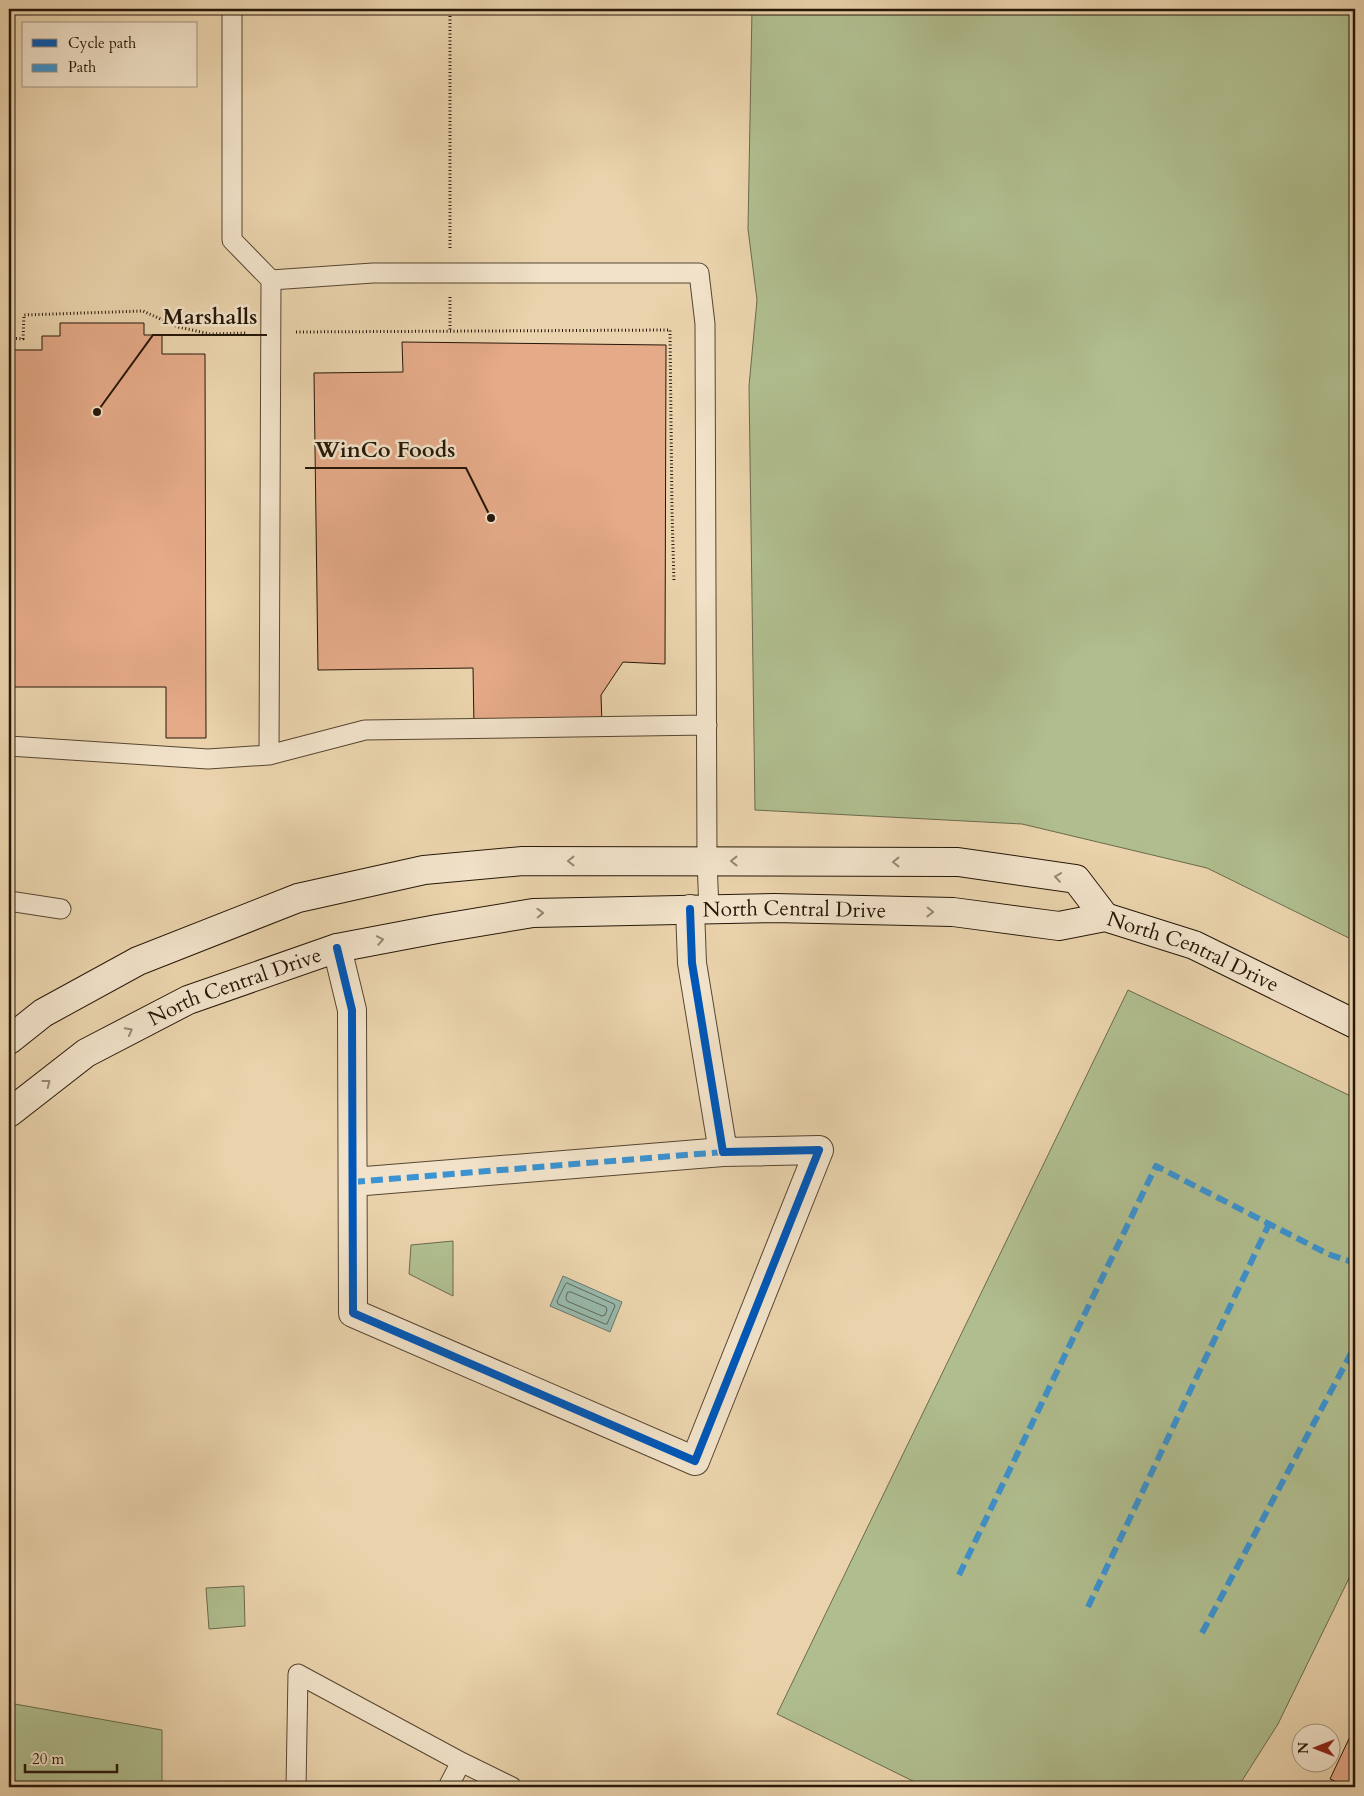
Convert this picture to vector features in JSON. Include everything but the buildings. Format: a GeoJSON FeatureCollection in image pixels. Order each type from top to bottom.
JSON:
{"type":"FeatureCollection","features":[{"type":"Feature","properties":{"kind":"main road"},"geometry":{"type":"LineString","coordinates":[[9,1040],[43,1013],[138,961],[298,898],[424,870],[523,861],[958,862],[1076,879],[1105,917]]}},
{"type":"Feature","properties":{"kind":"main road","name":"North Central Drive"},"geometry":{"type":"LineString","coordinates":[[9,1113],[86,1053],[188,1000],[338,948],[534,913],[774,908],[953,912],[1059,926],[1105,917],[1194,945],[1355,1024]]}},
{"type":"Feature","properties":{"kind":"main road"},"geometry":{"type":"LineString","coordinates":[[700,910],[692,963],[723,1152]]}},
{"type":"Feature","properties":{"kind":"main road"},"geometry":{"type":"LineString","coordinates":[[338,948],[352,1010],[353,1313],[695,1461],[820,1150],[723,1152],[353,1182]]}},
{"type":"Feature","properties":{"kind":"lane"},"geometry":{"type":"LineString","coordinates":[[232,9],[232,240],[271,280],[269,755]]}},
{"type":"Feature","properties":{"kind":"lane"},"geometry":{"type":"LineString","coordinates":[[271,280],[373,273],[699,273],[705,324],[707,725],[707,861],[700,910]]}},
{"type":"Feature","properties":{"kind":"lane"},"geometry":{"type":"LineString","coordinates":[[9,746],[208,759],[269,755],[365,730],[707,725]]}},
{"type":"Feature","properties":{"kind":"lane"},"geometry":{"type":"LineString","coordinates":[[9,901],[61,909]]}},
{"type":"Feature","properties":{"kind":"lane"},"geometry":{"type":"LineString","coordinates":[[296,1787],[298,1674],[461,1762],[512,1787]]}},
{"type":"Feature","properties":{"kind":"lane"},"geometry":{"type":"LineString","coordinates":[[448,1787],[461,1762]]}},
{"type":"Feature","properties":{"kind":"path"},"geometry":{"type":"LineString","coordinates":[[450,9],[450,331]]}},
{"type":"Feature","properties":{"kind":"path"},"geometry":{"type":"LineString","coordinates":[[9,338],[23,339],[24,315],[142,311],[178,327],[210,334],[670,330],[674,582]]}},
{"type":"Feature","properties":{"kind":"green space"},"geometry":{"type":"Polygon","coordinates":[[[752,9],[1355,9],[1355,941],[1207,868],[1022,824],[755,810],[749,386],[757,300],[748,229],[752,9]]]}},
{"type":"Feature","properties":{"kind":"green space"},"geometry":{"type":"Polygon","coordinates":[[[1128,990],[1355,1098],[1355,1566],[1278,1724],[1238,1787],[925,1787],[777,1714],[1128,990]]]}},
{"type":"Feature","properties":{"kind":"green space"},"geometry":{"type":"Polygon","coordinates":[[[453,1241],[453,1296],[409,1274],[411,1245],[453,1241]]]}},
{"type":"Feature","properties":{"kind":"green space"},"geometry":{"type":"Polygon","coordinates":[[[244,1586],[245,1626],[209,1629],[206,1588],[244,1586]]]}},
{"type":"Feature","properties":{"kind":"green space"},"geometry":{"type":"Polygon","coordinates":[[[9,1703],[162,1730],[162,1787],[9,1787],[9,1703]]]}},
{"type":"Feature","properties":{"kind":"water"},"geometry":{"type":"Polygon","coordinates":[[[563,1276],[622,1302],[610,1332],[550,1306],[563,1276]]]}},
{"type":"Feature","properties":{"kind":"marked path"},"geometry":{"type":"LineString","coordinates":[[353,1182],[723,1152]]}},
{"type":"Feature","properties":{"kind":"marked path"},"geometry":{"type":"LineString","coordinates":[[959,1575],[1156,1166],[1328,1254],[1355,1263]]}},
{"type":"Feature","properties":{"kind":"marked path"},"geometry":{"type":"LineString","coordinates":[[1088,1607],[1269,1224]]}},
{"type":"Feature","properties":{"kind":"marked path"},"geometry":{"type":"LineString","coordinates":[[1202,1633],[1355,1346]]}},
{"type":"Feature","properties":{"kind":"cycle path"},"geometry":{"type":"LineString","coordinates":[[337,948],[352,1010],[353,1313],[695,1461],[819,1150],[723,1152],[692,963],[690,909]]}},
{"type":"Feature","properties":{"kind":"place","name":"Marshalls"},"geometry":{"type":"Point","coordinates":[97,412]}},
{"type":"Feature","properties":{"kind":"place","name":"WinCo Foods"},"geometry":{"type":"Point","coordinates":[491,518]}}]}
